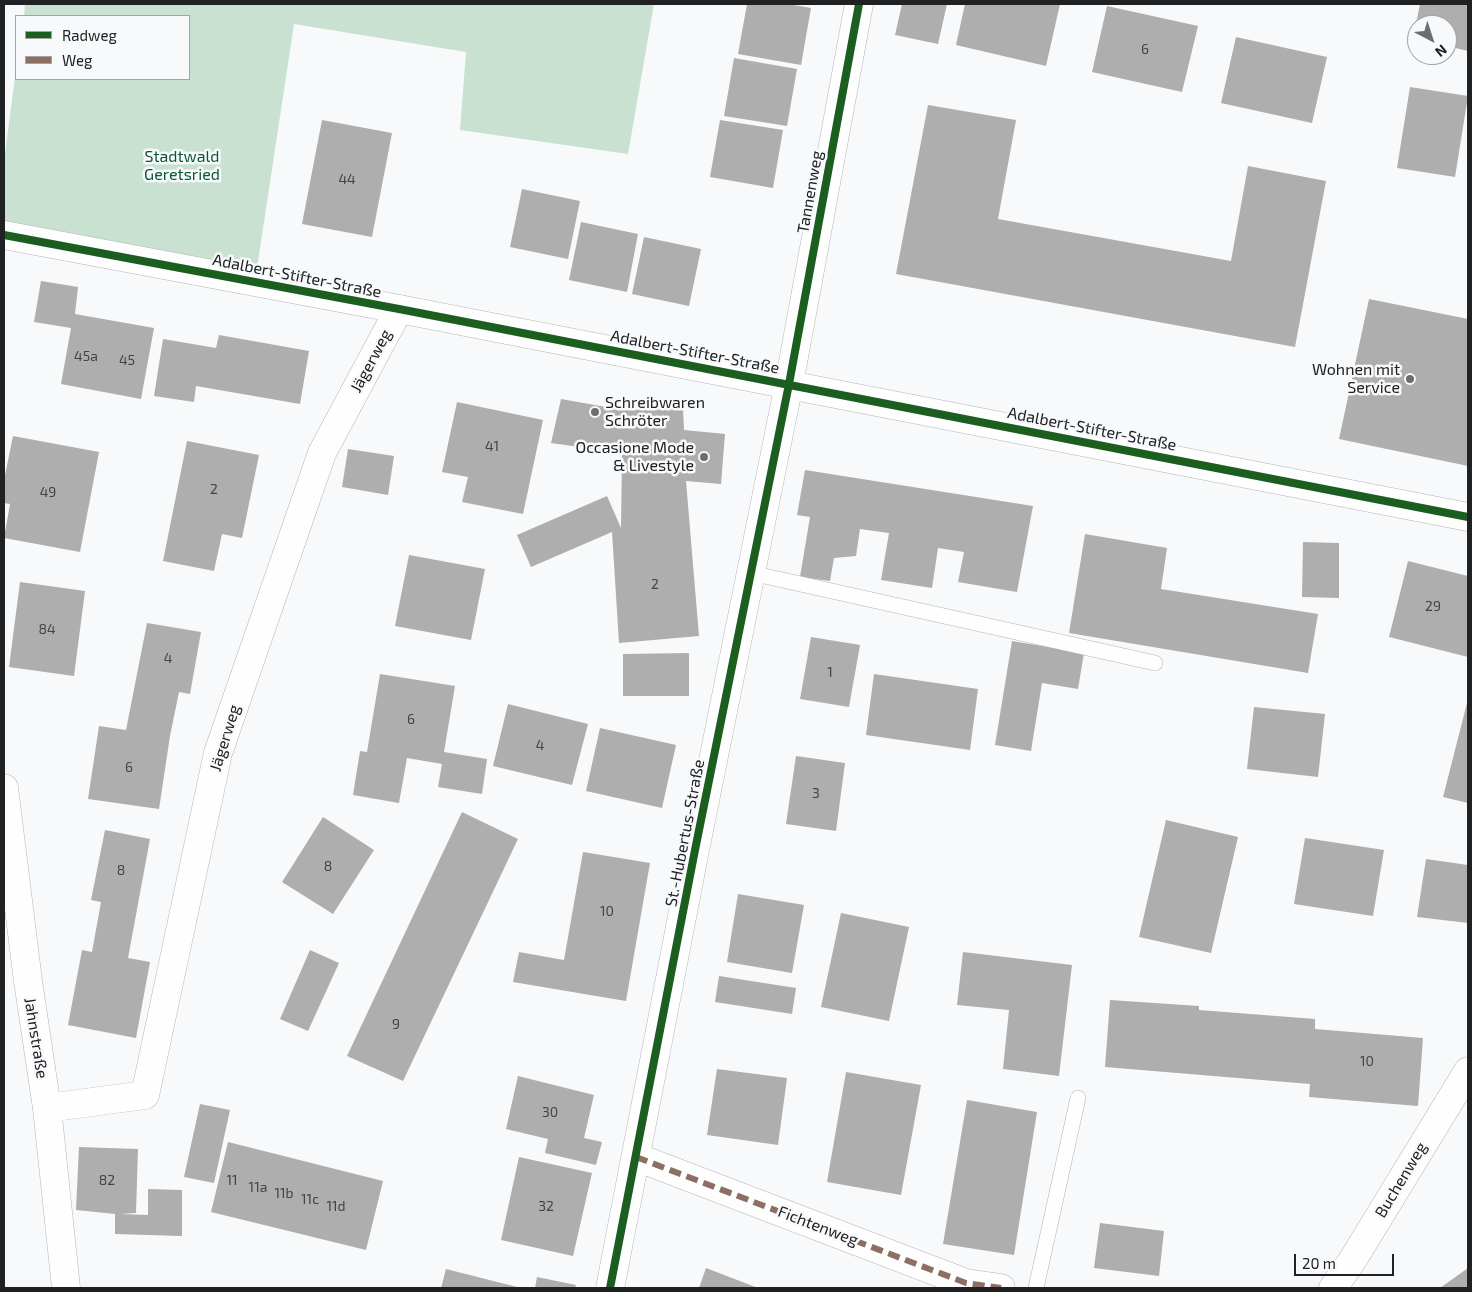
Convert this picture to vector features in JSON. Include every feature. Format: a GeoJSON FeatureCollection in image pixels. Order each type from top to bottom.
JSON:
{"type":"FeatureCollection","features":[{"type":"Feature","properties":{"kind":"street","name":"Tannenweg"},"geometry":{"type":"LineString","coordinates":[[789,384],[859,4]]}},
{"type":"Feature","properties":{"kind":"street","name":"Adalbert-Stifter-Straße"},"geometry":{"type":"LineString","coordinates":[[4,235],[789,384],[1468,517]]}},
{"type":"Feature","properties":{"kind":"street","name":"Jägerweg"},"geometry":{"type":"LineString","coordinates":[[47,1108],[145,1095],[218,753],[322,453],[399,309]]}},
{"type":"Feature","properties":{"kind":"street","name":"St.-Hubertus-Straße"},"geometry":{"type":"LineString","coordinates":[[610,1288],[789,384]]}},
{"type":"Feature","properties":{"kind":"street","name":"Jahnstraße"},"geometry":{"type":"LineString","coordinates":[[4,788],[28,981],[47,1108],[66,1288]]}},
{"type":"Feature","properties":{"kind":"street","name":"Buchenweg"},"geometry":{"type":"LineString","coordinates":[[1333,1288],[1352,1261],[1468,1071]]}},
{"type":"Feature","properties":{"kind":"street","name":"Fichtenweg"},"geometry":{"type":"LineString","coordinates":[[636,1157],[966,1283],[1001,1288]]}},
{"type":"Feature","properties":{"kind":"lane"},"geometry":{"type":"LineString","coordinates":[[751,573],[1155,664]]}},
{"type":"Feature","properties":{"kind":"lane"},"geometry":{"type":"LineString","coordinates":[[1036,1288],[1078,1098]]}},
{"type":"Feature","properties":{"kind":"green space","name":"Stadtwald Geretsried"},"geometry":{"type":"Polygon","coordinates":[[[25,4],[654,4],[628,154],[460,130],[466,52],[294,24],[257,268],[4,225],[4,161],[15,78],[15,80],[190,80],[190,15],[24,15],[25,4]]]}},
{"type":"Feature","properties":{"kind":"building"},"geometry":{"type":"Polygon","coordinates":[[[747,4],[788,4],[811,8],[801,65],[738,54],[747,4]]]}},
{"type":"Feature","properties":{"kind":"building"},"geometry":{"type":"Polygon","coordinates":[[[902,4],[947,4],[938,44],[895,35],[902,4]]]}},
{"type":"Feature","properties":{"kind":"building"},"geometry":{"type":"Polygon","coordinates":[[[965,4],[1060,4],[1046,66],[956,45],[965,4]]]}},
{"type":"Feature","properties":{"kind":"building"},"geometry":{"type":"Polygon","coordinates":[[[1420,4],[1468,4],[1468,51],[1457,48],[1457,15],[1418,15],[1420,4]]]}},
{"type":"Feature","properties":{"kind":"building"},"geometry":{"type":"Polygon","coordinates":[[[1107,6],[1198,26],[1182,92],[1092,72],[1107,6]]]}},
{"type":"Feature","properties":{"kind":"building"},"geometry":{"type":"Polygon","coordinates":[[[1236,37],[1327,57],[1312,123],[1221,103],[1236,37]]]}},
{"type":"Feature","properties":{"kind":"building"},"geometry":{"type":"Polygon","coordinates":[[[734,58],[797,69],[787,126],[724,116],[734,58]]]}},
{"type":"Feature","properties":{"kind":"building"},"geometry":{"type":"Polygon","coordinates":[[[1410,87],[1468,96],[1455,177],[1397,168],[1410,87]]]}},
{"type":"Feature","properties":{"kind":"building"},"geometry":{"type":"Polygon","coordinates":[[[928,105],[1016,120],[998,219],[1231,261],[1248,166],[1326,181],[1295,347],[896,274],[928,105]]]}},
{"type":"Feature","properties":{"kind":"building"},"geometry":{"type":"Polygon","coordinates":[[[322,120],[392,133],[372,237],[302,224],[322,120]]]}},
{"type":"Feature","properties":{"kind":"building"},"geometry":{"type":"Polygon","coordinates":[[[720,120],[783,130],[773,188],[710,177],[720,120]]]}},
{"type":"Feature","properties":{"kind":"building"},"geometry":{"type":"Polygon","coordinates":[[[522,189],[580,201],[568,259],[510,247],[522,189]]]}},
{"type":"Feature","properties":{"kind":"building"},"geometry":{"type":"Polygon","coordinates":[[[581,222],[638,234],[627,292],[569,280],[581,222]]]}},
{"type":"Feature","properties":{"kind":"building"},"geometry":{"type":"Polygon","coordinates":[[[644,237],[701,249],[689,306],[632,294],[644,237]]]}},
{"type":"Feature","properties":{"kind":"building"},"geometry":{"type":"Polygon","coordinates":[[[41,281],[78,287],[75,314],[154,328],[141,399],[61,384],[71,328],[34,322],[41,281]]]}},
{"type":"Feature","properties":{"kind":"building","name":"Wohnen mit Service"},"geometry":{"type":"Polygon","coordinates":[[[1369,299],[1468,319],[1468,466],[1339,439],[1369,299]]]}},
{"type":"Feature","properties":{"kind":"building"},"geometry":{"type":"Polygon","coordinates":[[[219,335],[309,351],[300,404],[196,386],[194,402],[154,396],[163,339],[216,348],[219,335]]]}},
{"type":"Feature","properties":{"kind":"building"},"geometry":{"type":"Polygon","coordinates":[[[561,399],[623,410],[683,409],[684,430],[725,434],[721,484],[686,481],[699,636],[619,643],[612,532],[531,567],[517,535],[607,496],[621,528],[622,453],[551,443],[561,399]]]}},
{"type":"Feature","properties":{"kind":"building"},"geometry":{"type":"Polygon","coordinates":[[[457,402],[543,420],[523,514],[462,502],[468,477],[442,472],[457,402]]]}},
{"type":"Feature","properties":{"kind":"building"},"geometry":{"type":"Polygon","coordinates":[[[13,436],[99,452],[80,552],[4,538],[10,504],[4,503],[4,480],[13,436]]]}},
{"type":"Feature","properties":{"kind":"building"},"geometry":{"type":"Polygon","coordinates":[[[187,441],[259,455],[242,538],[222,534],[214,571],[163,561],[187,441]]]}},
{"type":"Feature","properties":{"kind":"building"},"geometry":{"type":"Polygon","coordinates":[[[348,449],[394,456],[388,495],[342,487],[348,449]]]}},
{"type":"Feature","properties":{"kind":"building"},"geometry":{"type":"Polygon","coordinates":[[[805,470],[1033,506],[1017,592],[958,582],[964,552],[938,548],[932,588],[881,580],[889,533],[860,529],[856,556],[834,558],[830,581],[800,577],[810,517],[797,515],[805,470]]]}},
{"type":"Feature","properties":{"kind":"building"},"geometry":{"type":"Polygon","coordinates":[[[1085,534],[1167,548],[1161,589],[1318,614],[1308,673],[1069,633],[1085,534]]]}},
{"type":"Feature","properties":{"kind":"building"},"geometry":{"type":"Polygon","coordinates":[[[1303,542],[1339,543],[1339,598],[1302,597],[1303,542]]]}},
{"type":"Feature","properties":{"kind":"building"},"geometry":{"type":"Polygon","coordinates":[[[409,555],[485,569],[471,640],[395,626],[409,555]]]}},
{"type":"Feature","properties":{"kind":"building"},"geometry":{"type":"Polygon","coordinates":[[[1408,561],[1468,576],[1468,657],[1389,637],[1408,561]]]}},
{"type":"Feature","properties":{"kind":"building"},"geometry":{"type":"Polygon","coordinates":[[[20,582],[85,591],[74,676],[9,667],[20,582]]]}},
{"type":"Feature","properties":{"kind":"building"},"geometry":{"type":"Polygon","coordinates":[[[147,623],[201,632],[190,694],[179,692],[159,809],[88,799],[99,726],[126,730],[147,623]]]}},
{"type":"Feature","properties":{"kind":"building"},"geometry":{"type":"Polygon","coordinates":[[[811,637],[860,645],[849,707],[800,699],[811,637]]]}},
{"type":"Feature","properties":{"kind":"building"},"geometry":{"type":"Polygon","coordinates":[[[1012,641],[1084,653],[1078,689],[1042,683],[1031,751],[995,745],[1012,641]]]}},
{"type":"Feature","properties":{"kind":"building"},"geometry":{"type":"Polygon","coordinates":[[[689,653],[689,696],[623,696],[623,654],[689,653]]]}},
{"type":"Feature","properties":{"kind":"building"},"geometry":{"type":"Polygon","coordinates":[[[380,674],[455,686],[444,752],[487,759],[482,794],[438,787],[442,764],[407,758],[399,803],[353,795],[360,751],[367,752],[380,674]]]}},
{"type":"Feature","properties":{"kind":"building"},"geometry":{"type":"Polygon","coordinates":[[[874,674],[978,689],[970,750],[866,735],[874,674]]]}},
{"type":"Feature","properties":{"kind":"building"},"geometry":{"type":"Polygon","coordinates":[[[1468,699],[1468,803],[1443,797],[1468,699]]]}},
{"type":"Feature","properties":{"kind":"building"},"geometry":{"type":"Polygon","coordinates":[[[508,704],[588,724],[572,785],[493,766],[508,704]]]}},
{"type":"Feature","properties":{"kind":"building"},"geometry":{"type":"Polygon","coordinates":[[[1254,707],[1325,714],[1318,777],[1247,769],[1254,707]]]}},
{"type":"Feature","properties":{"kind":"building"},"geometry":{"type":"Polygon","coordinates":[[[600,728],[676,745],[662,808],[586,791],[600,728]]]}},
{"type":"Feature","properties":{"kind":"building"},"geometry":{"type":"Polygon","coordinates":[[[796,756],[845,763],[836,831],[786,824],[796,756]]]}},
{"type":"Feature","properties":{"kind":"building"},"geometry":{"type":"Polygon","coordinates":[[[462,812],[518,839],[403,1081],[347,1056],[462,812]]]}},
{"type":"Feature","properties":{"kind":"building"},"geometry":{"type":"Polygon","coordinates":[[[323,817],[374,850],[333,914],[282,882],[323,817]]]}},
{"type":"Feature","properties":{"kind":"building"},"geometry":{"type":"Polygon","coordinates":[[[1166,820],[1238,837],[1211,953],[1139,937],[1166,820]]]}},
{"type":"Feature","properties":{"kind":"building"},"geometry":{"type":"Polygon","coordinates":[[[105,830],[150,839],[128,958],[150,962],[136,1038],[68,1025],[82,950],[92,952],[101,902],[91,900],[105,830]]]}},
{"type":"Feature","properties":{"kind":"building"},"geometry":{"type":"Polygon","coordinates":[[[1305,838],[1384,850],[1373,916],[1294,904],[1305,838]]]}},
{"type":"Feature","properties":{"kind":"building"},"geometry":{"type":"Polygon","coordinates":[[[583,852],[650,863],[626,1001],[513,982],[519,952],[564,960],[583,852]]]}},
{"type":"Feature","properties":{"kind":"building"},"geometry":{"type":"Polygon","coordinates":[[[1426,859],[1468,865],[1468,923],[1417,917],[1426,859]]]}},
{"type":"Feature","properties":{"kind":"building"},"geometry":{"type":"Polygon","coordinates":[[[738,894],[804,905],[792,973],[727,962],[738,894]]]}},
{"type":"Feature","properties":{"kind":"building"},"geometry":{"type":"Polygon","coordinates":[[[841,913],[909,927],[889,1021],[821,1007],[841,913]]]}},
{"type":"Feature","properties":{"kind":"building"},"geometry":{"type":"Polygon","coordinates":[[[310,950],[339,963],[308,1031],[280,1019],[310,950]]]}},
{"type":"Feature","properties":{"kind":"building"},"geometry":{"type":"Polygon","coordinates":[[[963,952],[1072,965],[1059,1076],[1003,1069],[1009,1010],[957,1005],[963,952]]]}},
{"type":"Feature","properties":{"kind":"building"},"geometry":{"type":"Polygon","coordinates":[[[719,976],[796,988],[792,1014],[715,1002],[719,976]]]}},
{"type":"Feature","properties":{"kind":"building"},"geometry":{"type":"Polygon","coordinates":[[[1110,1000],[1199,1006],[1199,1010],[1315,1019],[1315,1029],[1423,1038],[1418,1106],[1309,1097],[1310,1084],[1105,1067],[1110,1000]]]}},
{"type":"Feature","properties":{"kind":"building"},"geometry":{"type":"Polygon","coordinates":[[[717,1069],[787,1078],[778,1145],[707,1135],[717,1069]]]}},
{"type":"Feature","properties":{"kind":"building"},"geometry":{"type":"Polygon","coordinates":[[[846,1072],[921,1085],[901,1195],[827,1182],[846,1072]]]}},
{"type":"Feature","properties":{"kind":"building"},"geometry":{"type":"Polygon","coordinates":[[[518,1076],[594,1095],[584,1138],[602,1142],[596,1165],[545,1153],[548,1139],[506,1129],[518,1076]]]}},
{"type":"Feature","properties":{"kind":"building"},"geometry":{"type":"Polygon","coordinates":[[[967,1100],[1037,1112],[1014,1255],[943,1244],[967,1100]]]}},
{"type":"Feature","properties":{"kind":"building"},"geometry":{"type":"Polygon","coordinates":[[[200,1104],[230,1110],[214,1183],[184,1177],[200,1104]]]}},
{"type":"Feature","properties":{"kind":"building"},"geometry":{"type":"Polygon","coordinates":[[[228,1142],[383,1181],[366,1250],[211,1212],[228,1142]]]}},
{"type":"Feature","properties":{"kind":"building"},"geometry":{"type":"Polygon","coordinates":[[[79,1147],[138,1149],[136,1213],[120,1214],[148,1215],[148,1189],[182,1190],[182,1236],[115,1234],[115,1214],[76,1210],[79,1147]]]}},
{"type":"Feature","properties":{"kind":"building"},"geometry":{"type":"Polygon","coordinates":[[[519,1157],[592,1173],[573,1256],[501,1240],[519,1157]]]}},
{"type":"Feature","properties":{"kind":"building"},"geometry":{"type":"Polygon","coordinates":[[[1100,1223],[1164,1231],[1159,1276],[1094,1268],[1100,1223]]]}},
{"type":"Feature","properties":{"kind":"building"},"geometry":{"type":"Polygon","coordinates":[[[706,1268],[758,1288],[699,1288],[706,1268]]]}},
{"type":"Feature","properties":{"kind":"building"},"geometry":{"type":"Polygon","coordinates":[[[1468,1268],[1468,1288],[1440,1288],[1468,1268]]]}},
{"type":"Feature","properties":{"kind":"building"},"geometry":{"type":"Polygon","coordinates":[[[446,1269],[521,1288],[441,1288],[446,1269]]]}},
{"type":"Feature","properties":{"kind":"building"},"geometry":{"type":"Polygon","coordinates":[[[537,1277],[576,1285],[575,1288],[535,1288],[537,1277]]]}},
{"type":"Feature","properties":{"kind":"marked path"},"geometry":{"type":"LineString","coordinates":[[636,1157],[966,1283],[1001,1288]]}},
{"type":"Feature","properties":{"kind":"cycle path"},"geometry":{"type":"LineString","coordinates":[[610,1288],[695,850],[789,384],[859,4]]}},
{"type":"Feature","properties":{"kind":"cycle path"},"geometry":{"type":"LineString","coordinates":[[4,235],[399,309],[1468,517]]}},
{"type":"Feature","properties":{"kind":"place","name":"Wohnen mit Service"},"geometry":{"type":"Point","coordinates":[1410,379]}},
{"type":"Feature","properties":{"kind":"place","name":"Schreibwaren Schröter"},"geometry":{"type":"Point","coordinates":[595,412]}},
{"type":"Feature","properties":{"kind":"place","name":"Occasione Mode & Livestyle"},"geometry":{"type":"Point","coordinates":[704,457]}}]}
